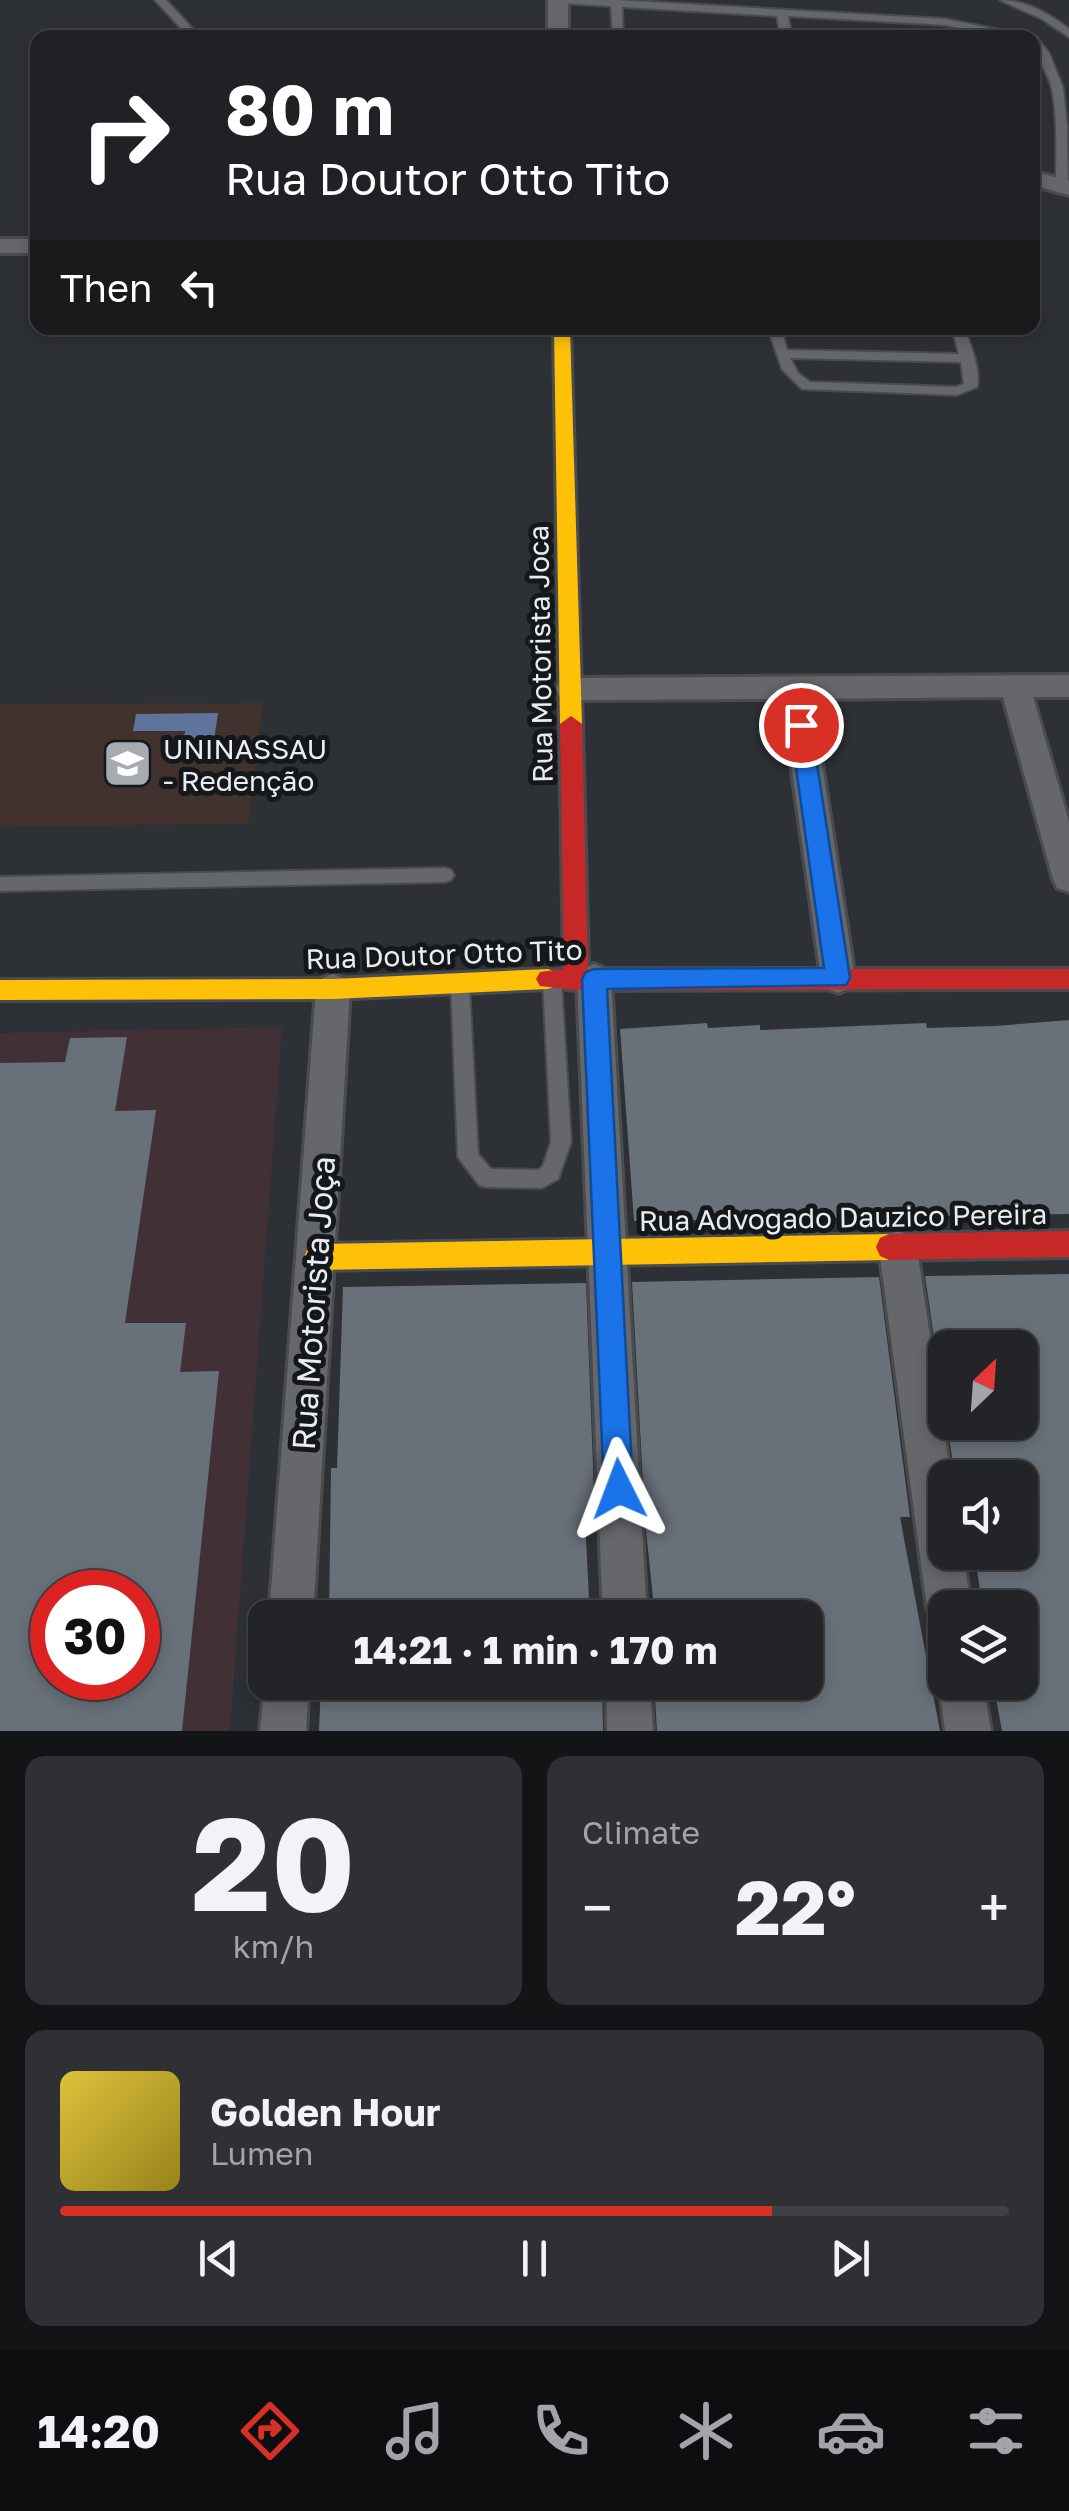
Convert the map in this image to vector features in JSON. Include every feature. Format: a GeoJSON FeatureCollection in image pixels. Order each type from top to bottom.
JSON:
{"type":"FeatureCollection","features":[{"type":"Feature","properties":{"kind":"street"},"geometry":{"type":"LineString","coordinates":[[558,0],[558,30]]}},
{"type":"Feature","properties":{"kind":"street"},"geometry":{"type":"LineString","coordinates":[[1040,180],[1066,187]]}},
{"type":"Feature","properties":{"kind":"street"},"geometry":{"type":"LineString","coordinates":[[0,246],[30,246]]}},
{"type":"Feature","properties":{"kind":"street","name":"Rua Motorista Joca"},"geometry":{"type":"LineString","coordinates":[[562,335],[574,980]]}},
{"type":"Feature","properties":{"kind":"street"},"geometry":{"type":"LineString","coordinates":[[1015,686],[1069,879]]}},
{"type":"Feature","properties":{"kind":"street"},"geometry":{"type":"LineString","coordinates":[[571,689],[1069,686]]}},
{"type":"Feature","properties":{"kind":"street"},"geometry":{"type":"LineString","coordinates":[[794,688],[838,978]]}},
{"type":"Feature","properties":{"kind":"street"},"geometry":{"type":"LineString","coordinates":[[574,980],[607,1250],[624,1600]]}},
{"type":"Feature","properties":{"kind":"street","name":"Rua Doutor Otto Tito"},"geometry":{"type":"LineString","coordinates":[[0,990],[333,988],[574,980],[1069,980]]}},
{"type":"Feature","properties":{"kind":"street","name":"Rua Motorista Joça"},"geometry":{"type":"LineString","coordinates":[[293,1600],[333,988]]}},
{"type":"Feature","properties":{"kind":"street","name":"Rua Advogado Dauzico Pereira"},"geometry":{"type":"LineString","coordinates":[[317,1257],[1069,1244]]}},
{"type":"Feature","properties":{"kind":"street"},"geometry":{"type":"LineString","coordinates":[[898,1249],[947,1590]]}},
{"type":"Feature","properties":{"kind":"street"},"geometry":{"type":"LineString","coordinates":[[284,1731],[286,1700]]}},
{"type":"Feature","properties":{"kind":"street"},"geometry":{"type":"LineString","coordinates":[[629,1700],[630,1731]]}},
{"type":"Feature","properties":{"kind":"street"},"geometry":{"type":"LineString","coordinates":[[963,1700],[968,1731]]}},
{"type":"Feature","properties":{"kind":"lane"},"geometry":{"type":"LineString","coordinates":[[160,0],[188,30]]}},
{"type":"Feature","properties":{"kind":"lane"},"geometry":{"type":"LineString","coordinates":[[558,0],[945,22],[985,30]]}},
{"type":"Feature","properties":{"kind":"lane"},"geometry":{"type":"LineString","coordinates":[[1005,0],[1046,17],[1069,34]]}},
{"type":"Feature","properties":{"kind":"lane"},"geometry":{"type":"LineString","coordinates":[[616,4],[618,30]]}},
{"type":"Feature","properties":{"kind":"lane"},"geometry":{"type":"LineString","coordinates":[[782,13],[785,30]]}},
{"type":"Feature","properties":{"kind":"lane"},"geometry":{"type":"LineString","coordinates":[[1040,38],[1069,34]]}},
{"type":"Feature","properties":{"kind":"lane"},"geometry":{"type":"LineString","coordinates":[[1040,47],[1057,74],[1066,187]]}},
{"type":"Feature","properties":{"kind":"lane"},"geometry":{"type":"LineString","coordinates":[[777,335],[795,380],[824,389],[958,392],[970,387],[961,335]]}},
{"type":"Feature","properties":{"kind":"lane"},"geometry":{"type":"LineString","coordinates":[[782,354],[968,358]]}},
{"type":"Feature","properties":{"kind":"lane"},"geometry":{"type":"LineString","coordinates":[[0,884],[445,875]]}},
{"type":"Feature","properties":{"kind":"lane"},"geometry":{"type":"LineString","coordinates":[[460,983],[468,1157],[486,1178],[506,1181],[542,1179],[556,1161],[574,980]]}},
{"type":"Feature","properties":{"kind":"shaded area","name":"UNINASSAU - Redenção"},"geometry":{"type":"Polygon","coordinates":[[[263,703],[248,824],[0,826],[0,704],[263,703]]]}},
{"type":"Feature","properties":{"kind":"shaded area"},"geometry":{"type":"Polygon","coordinates":[[[282,1027],[230,1731],[0,1731],[0,1033],[282,1027]]]}},
{"type":"Feature","properties":{"kind":"water"},"geometry":{"type":"Polygon","coordinates":[[[218,713],[213,748],[183,749],[185,731],[133,731],[136,714],[218,713]]]}},
{"type":"Feature","properties":{"kind":"building"},"geometry":{"type":"Polygon","coordinates":[[[1069,1020],[1069,1214],[634,1221],[620,1029],[707,1023],[708,1028],[760,1025],[760,1030],[926,1023],[927,1028],[1069,1020]]]}},
{"type":"Feature","properties":{"kind":"building"},"geometry":{"type":"Polygon","coordinates":[[[127,1037],[115,1111],[156,1110],[125,1323],[186,1323],[180,1372],[219,1371],[182,1731],[0,1731],[0,1063],[65,1062],[70,1038],[127,1037]]]}},
{"type":"Feature","properties":{"kind":"building"},"geometry":{"type":"Polygon","coordinates":[[[1069,1274],[1069,1731],[1002,1731],[996,1700],[1038,1700],[1038,1590],[980,1590],[977,1570],[1038,1570],[1038,1460],[952,1460],[950,1440],[1038,1440],[1038,1330],[933,1330],[925,1276],[1069,1274]]]}},
{"type":"Feature","properties":{"kind":"building"},"geometry":{"type":"Polygon","coordinates":[[[879,1277],[910,1517],[900,1517],[928,1667],[928,1700],[934,1700],[940,1731],[657,1731],[655,1700],[823,1700],[823,1600],[653,1600],[632,1282],[879,1277]]]}},
{"type":"Feature","properties":{"kind":"building"},"geometry":{"type":"Polygon","coordinates":[[[586,1283],[595,1519],[585,1519],[589,1600],[329,1600],[331,1468],[337,1468],[343,1287],[586,1283]]]}},
{"type":"Feature","properties":{"kind":"building"},"geometry":{"type":"Polygon","coordinates":[[[320,1700],[602,1700],[603,1731],[319,1731],[320,1700]]]}},
{"type":"Feature","properties":{"kind":"traffic: slow"},"geometry":{"type":"LineString","coordinates":[[562,335],[571,724]]}},
{"type":"Feature","properties":{"kind":"traffic: slow"},"geometry":{"type":"LineString","coordinates":[[0,990],[333,989],[548,979]]}},
{"type":"Feature","properties":{"kind":"traffic: slow"},"geometry":{"type":"LineString","coordinates":[[317,1257],[889,1247]]}},
{"type":"Feature","properties":{"kind":"traffic: jam"},"geometry":{"type":"LineString","coordinates":[[571,724],[576,980]]}},
{"type":"Feature","properties":{"kind":"traffic: jam"},"geometry":{"type":"LineString","coordinates":[[548,979],[1069,979]]}},
{"type":"Feature","properties":{"kind":"traffic: jam"},"geometry":{"type":"LineString","coordinates":[[889,1247],[1069,1244]]}},
{"type":"Feature","properties":{"kind":"place","name":"UNINASSAU - Redenção"},"geometry":{"type":"Point","coordinates":[128,764]}},
{"type":"Feature","properties":{"kind":"route"},"geometry":{"type":"LineString","coordinates":[[619,1489],[594,979],[838,978],[801,725]]}}]}
